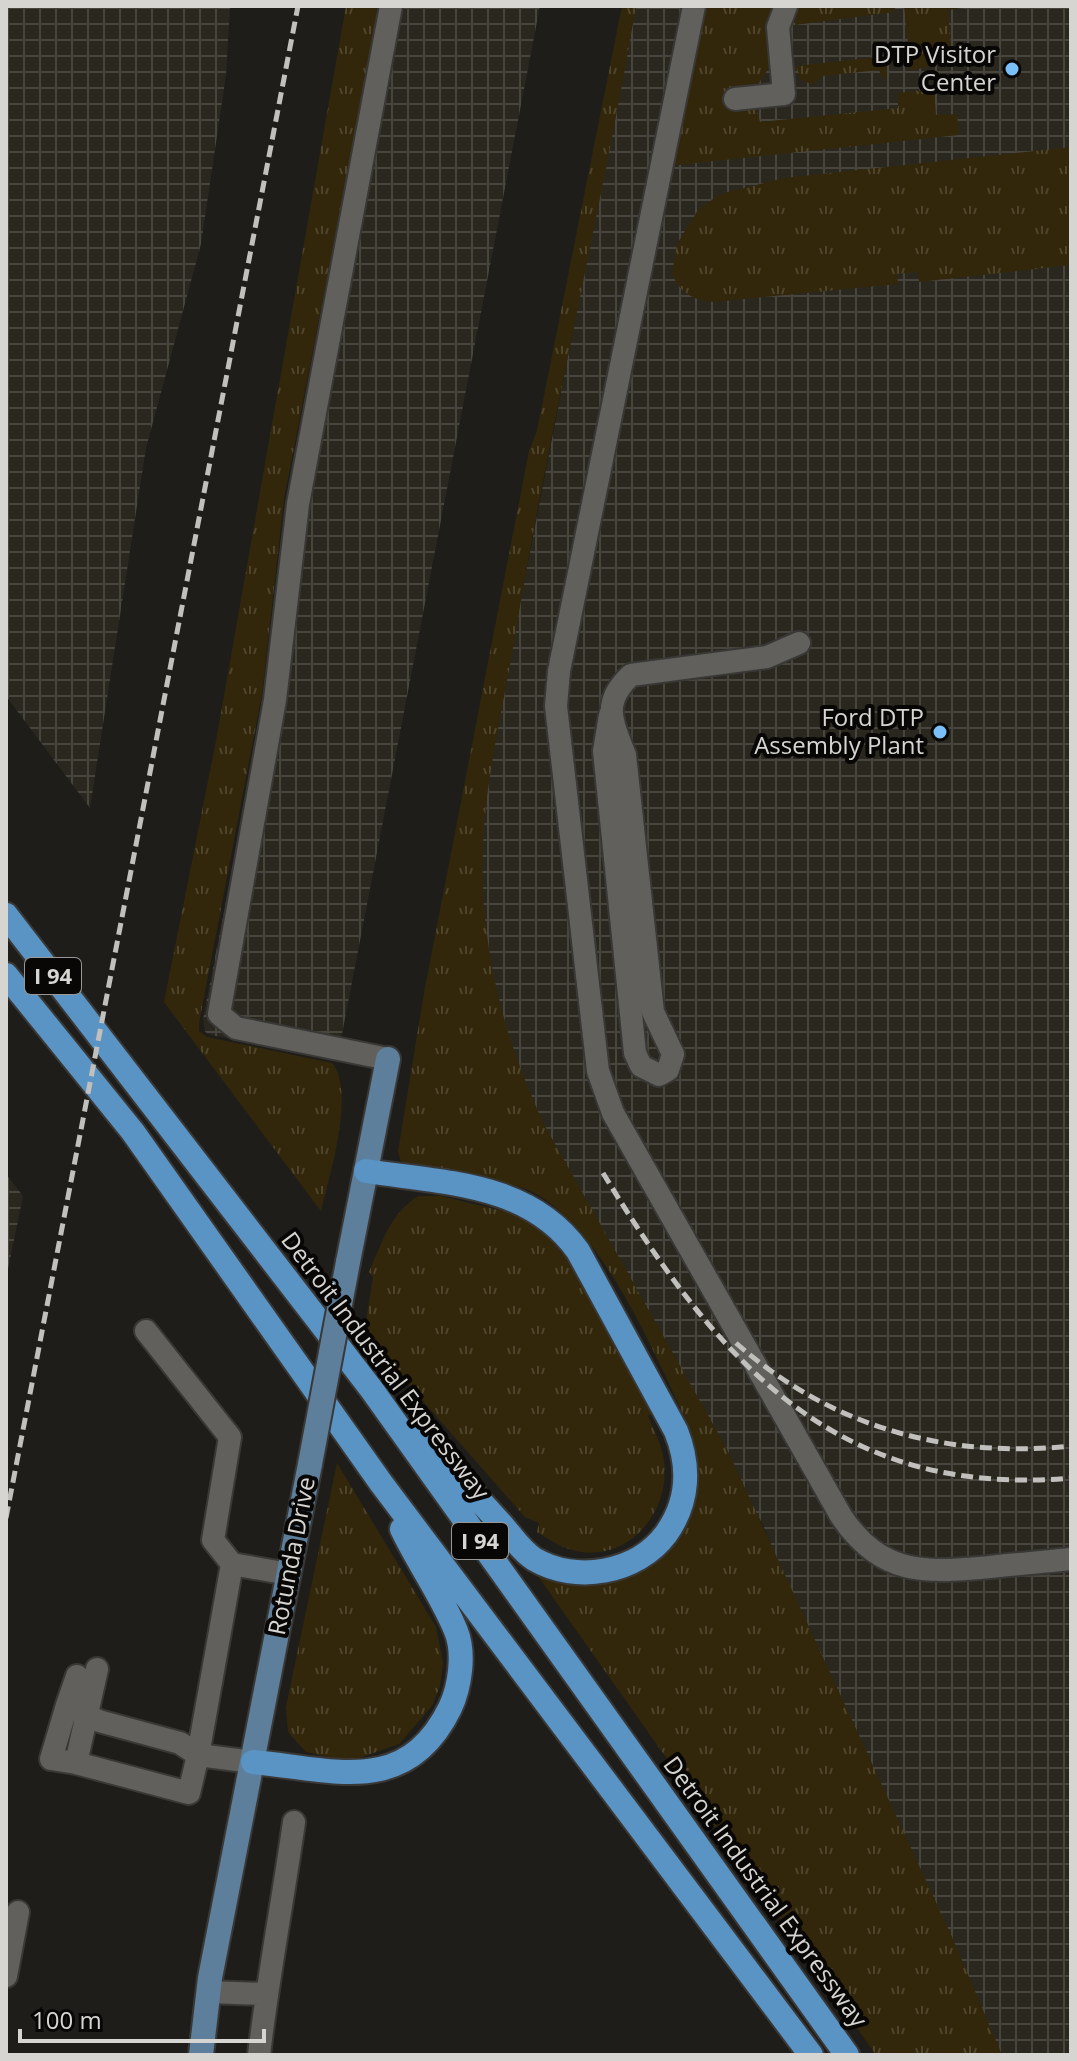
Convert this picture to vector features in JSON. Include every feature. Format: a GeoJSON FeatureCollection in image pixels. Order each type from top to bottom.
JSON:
{"type":"FeatureCollection","features":[{"type":"Feature","properties":{"kind":"highway","name":"Detroit Industrial Expressway"},"geometry":{"type":"LineString","coordinates":[[6,915],[372,1390],[847,2055]]}},
{"type":"Feature","properties":{"kind":"highway","name":"I 94"},"geometry":{"type":"LineString","coordinates":[[6,975],[133,1132],[381,1483],[811,2055]]}},
{"type":"Feature","properties":{"kind":"highway"},"geometry":{"type":"LineString","coordinates":[[366,1171],[500,1194],[543,1212],[560,1229],[578,1251],[676,1431],[685,1456],[683,1502],[660,1541],[622,1566],[581,1572],[548,1566],[532,1557],[458,1475],[372,1390]]}},
{"type":"Feature","properties":{"kind":"highway"},"geometry":{"type":"LineString","coordinates":[[253,1762],[334,1773],[373,1773],[407,1759],[444,1720],[460,1671],[457,1633],[422,1570],[381,1483]]}},
{"type":"Feature","properties":{"kind":"main road","name":"Rotunda Drive"},"geometry":{"type":"LineString","coordinates":[[201,2055],[208,1992],[388,1059]]}},
{"type":"Feature","properties":{"kind":"lane"},"geometry":{"type":"LineString","coordinates":[[388,1059],[236,1028],[219,1014],[275,700],[298,504],[391,6]]}},
{"type":"Feature","properties":{"kind":"lane"},"geometry":{"type":"LineString","coordinates":[[694,6],[559,671],[556,706],[598,1071],[613,1113],[841,1516],[859,1539],[899,1565],[938,1572],[1071,1559]]}},
{"type":"Feature","properties":{"kind":"lane"},"geometry":{"type":"LineString","coordinates":[[735,99],[784,94],[778,27],[786,6]]}},
{"type":"Feature","properties":{"kind":"lane"},"geometry":{"type":"LineString","coordinates":[[610,715],[625,755],[653,1012],[673,1054],[668,1070],[659,1075],[641,1066],[635,1053],[604,751],[610,715],[620,685],[631,675],[767,657],[799,643]]}},
{"type":"Feature","properties":{"kind":"lane"},"geometry":{"type":"LineString","coordinates":[[146,1331],[230,1437],[213,1540],[232,1564],[289,1574]]}},
{"type":"Feature","properties":{"kind":"lane"},"geometry":{"type":"LineString","coordinates":[[76,1763],[87,1716],[87,1672],[67,1705],[51,1759],[189,1793],[232,1564]]}},
{"type":"Feature","properties":{"kind":"lane"},"geometry":{"type":"LineString","coordinates":[[67,1705],[87,1716],[180,1743],[198,1755],[253,1762]]}},
{"type":"Feature","properties":{"kind":"lane"},"geometry":{"type":"LineString","coordinates":[[259,2055],[294,1822]]}},
{"type":"Feature","properties":{"kind":"lane"},"geometry":{"type":"LineString","coordinates":[[6,1976],[18,1912]]}},
{"type":"Feature","properties":{"kind":"lane"},"geometry":{"type":"LineString","coordinates":[[208,1992],[266,1994]]}},
{"type":"Feature","properties":{"kind":"shaded area"},"geometry":{"type":"Polygon","coordinates":[[[6,6],[230,6],[226,75],[201,244],[146,448],[90,808],[6,696],[6,6]]]}},
{"type":"Feature","properties":{"kind":"shaded area"},"geometry":{"type":"Polygon","coordinates":[[[382,6],[540,6],[337,1060],[211,1035],[205,1032],[203,1019],[266,695],[382,6]]]}},
{"type":"Feature","properties":{"kind":"shaded area"},"geometry":{"type":"Polygon","coordinates":[[[636,6],[1071,6],[1071,2055],[974,2055],[763,1525],[577,1185],[413,1155],[636,6]]]}},
{"type":"Feature","properties":{"kind":"shaded area"},"geometry":{"type":"Polygon","coordinates":[[[6,1174],[23,1196],[6,1279],[6,1174]]]}},
{"type":"Feature","properties":{"kind":"green space"},"geometry":{"type":"Polygon","coordinates":[[[346,6],[377,6],[374,36],[284,499],[262,694],[199,1023],[199,1031],[207,1037],[332,1063],[339,1076],[341,1113],[321,1211],[164,1002],[216,741],[346,6]]]}},
{"type":"Feature","properties":{"kind":"green space"},"geometry":{"type":"Polygon","coordinates":[[[622,6],[636,6],[529,557],[486,803],[482,871],[491,963],[504,1019],[522,1073],[545,1126],[727,1449],[953,1939],[1002,2055],[876,2055],[533,1569],[574,1582],[605,1584],[639,1573],[666,1551],[679,1535],[693,1501],[695,1462],[687,1422],[620,1288],[574,1224],[548,1201],[520,1187],[427,1172],[401,1161],[398,1152],[424,993],[529,451],[537,431],[622,6]]]}},
{"type":"Feature","properties":{"kind":"green space"},"geometry":{"type":"Polygon","coordinates":[[[705,6],[772,6],[770,66],[759,83],[729,93],[756,107],[760,122],[898,108],[898,93],[934,89],[936,115],[957,114],[959,135],[669,166],[694,30],[705,6]]]}},
{"type":"Feature","properties":{"kind":"green space"},"geometry":{"type":"Polygon","coordinates":[[[798,6],[895,6],[895,12],[795,25],[798,6]]]}},
{"type":"Feature","properties":{"kind":"green space"},"geometry":{"type":"Polygon","coordinates":[[[904,6],[980,6],[948,10],[952,60],[911,71],[904,6]]]}},
{"type":"Feature","properties":{"kind":"green space"},"geometry":{"type":"Polygon","coordinates":[[[886,56],[887,76],[883,79],[879,70],[822,76],[813,85],[800,79],[796,66],[886,56]]]}},
{"type":"Feature","properties":{"kind":"green space"},"geometry":{"type":"Polygon","coordinates":[[[1071,147],[1071,265],[919,282],[918,272],[897,274],[898,284],[714,302],[688,295],[672,274],[677,244],[698,210],[720,194],[784,178],[1071,147]]]}},
{"type":"Feature","properties":{"kind":"green space"},"geometry":{"type":"Polygon","coordinates":[[[419,1196],[441,1196],[519,1215],[535,1223],[567,1252],[654,1413],[648,1416],[662,1451],[665,1471],[662,1491],[646,1525],[632,1539],[615,1548],[597,1552],[576,1551],[560,1546],[537,1532],[539,1523],[525,1517],[364,1334],[373,1277],[369,1272],[394,1220],[419,1196]]]}},
{"type":"Feature","properties":{"kind":"green space"},"geometry":{"type":"Polygon","coordinates":[[[337,1463],[436,1627],[443,1663],[440,1686],[432,1706],[399,1744],[359,1758],[341,1760],[306,1752],[288,1732],[286,1707],[337,1463]]]}},
{"type":"Feature","properties":{"kind":"railway"},"geometry":{"type":"LineString","coordinates":[[6,1518],[298,6]]}},
{"type":"Feature","properties":{"kind":"railway"},"geometry":{"type":"LineString","coordinates":[[603,1173],[690,1302],[738,1357],[790,1403],[849,1440],[914,1465],[987,1479],[1071,1478]]}},
{"type":"Feature","properties":{"kind":"railway"},"geometry":{"type":"LineString","coordinates":[[736,1343],[811,1396],[851,1416],[892,1431],[979,1447],[1025,1449],[1071,1446]]}},
{"type":"Feature","properties":{"kind":"place","name":"DTP Visitor Center"},"geometry":{"type":"Point","coordinates":[1012,69]}},
{"type":"Feature","properties":{"kind":"place","name":"Ford DTP Assembly Plant"},"geometry":{"type":"Point","coordinates":[940,732]}}]}
